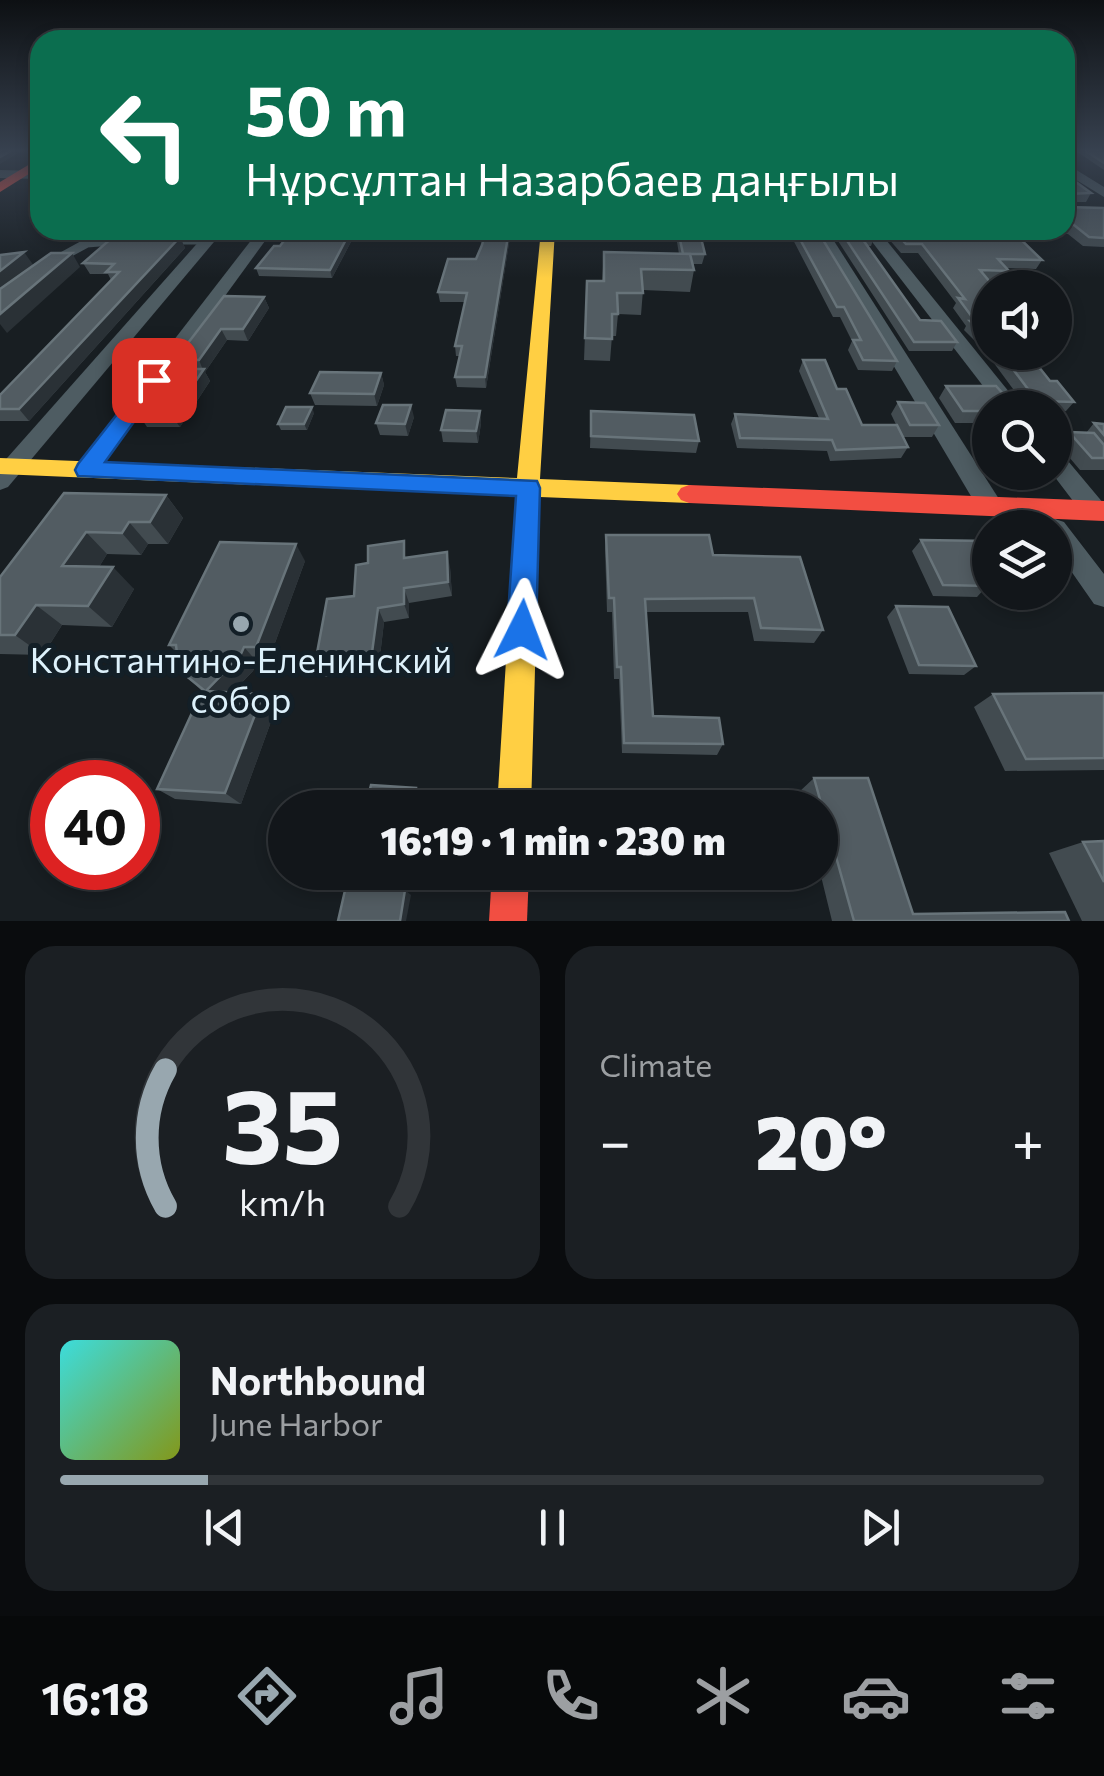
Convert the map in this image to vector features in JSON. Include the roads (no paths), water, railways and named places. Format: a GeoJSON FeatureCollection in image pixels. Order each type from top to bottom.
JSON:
{"type":"FeatureCollection","features":[{"type":"Feature","properties":{"kind":"main road"},"geometry":{"type":"LineString","coordinates":[[515,790],[528,488],[547,240]]}},
{"type":"Feature","properties":{"kind":"main road"},"geometry":{"type":"LineString","coordinates":[[4,472],[86,470],[990,506],[1005,510]]}},
{"type":"Feature","properties":{"kind":"main road"},"geometry":{"type":"LineString","coordinates":[[1072,517],[1099,511]]}},
{"type":"Feature","properties":{"kind":"main road"},"geometry":{"type":"LineString","coordinates":[[508,921],[509,890]]}},
{"type":"Feature","properties":{"kind":"street"},"geometry":{"type":"LineString","coordinates":[[1084,194],[1104,194]]}},
{"type":"Feature","properties":{"kind":"street"},"geometry":{"type":"LineString","coordinates":[[4,472],[209,240]]}},
{"type":"Feature","properties":{"kind":"street"},"geometry":{"type":"LineString","coordinates":[[86,470],[258,240]]}},
{"type":"Feature","properties":{"kind":"street"},"geometry":{"type":"LineString","coordinates":[[826,240],[990,506]]}},
{"type":"Feature","properties":{"kind":"street"},"geometry":{"type":"LineString","coordinates":[[878,240],[998,390]]}},
{"type":"Feature","properties":{"kind":"street"},"geometry":{"type":"LineString","coordinates":[[1072,480],[1099,511]]}},
{"type":"Feature","properties":{"kind":"street"},"geometry":{"type":"LineString","coordinates":[[1072,552],[1104,595]]}},
{"type":"Feature","properties":{"kind":"lane"},"geometry":{"type":"LineString","coordinates":[[46,267],[74,246],[96,240],[134,240]]}},
{"type":"Feature","properties":{"kind":"place","name":"Константино-Еленинский собор"},"geometry":{"type":"Point","coordinates":[241,624]}}]}
